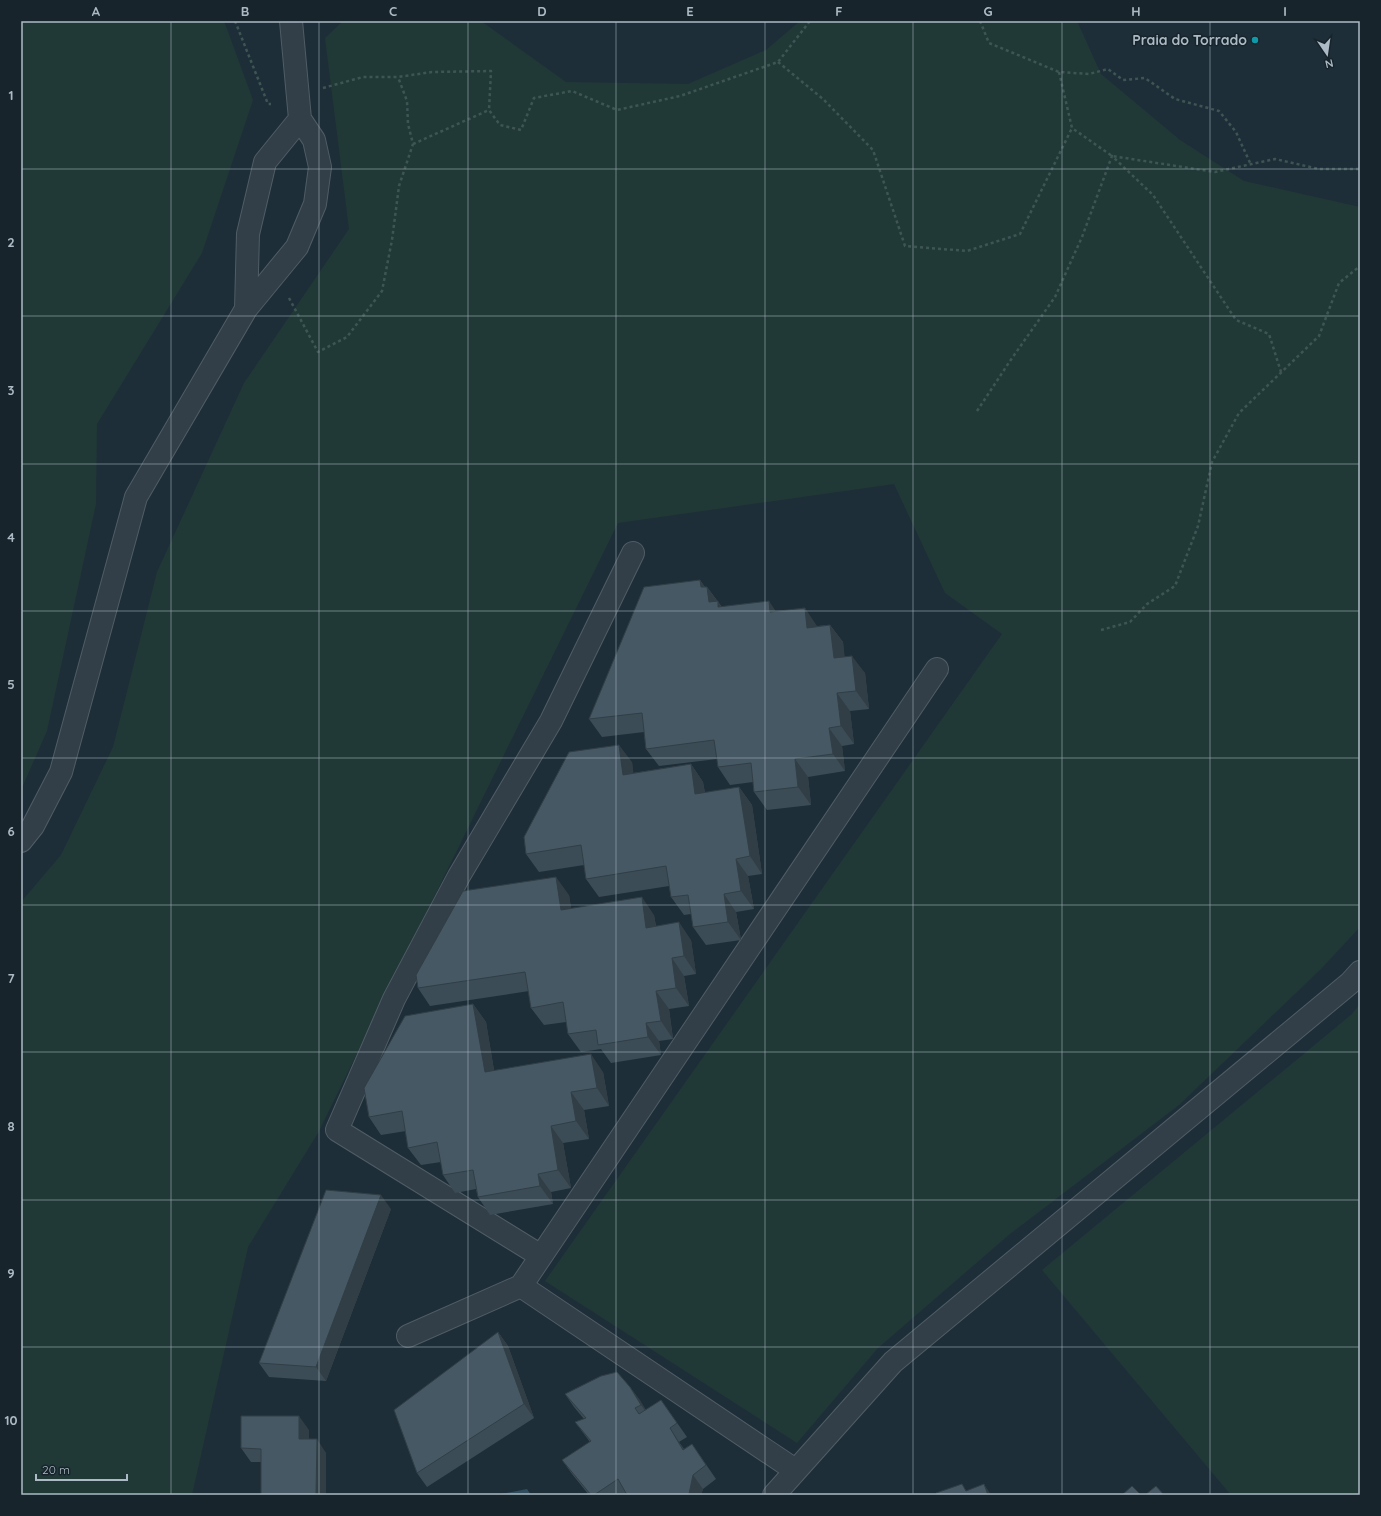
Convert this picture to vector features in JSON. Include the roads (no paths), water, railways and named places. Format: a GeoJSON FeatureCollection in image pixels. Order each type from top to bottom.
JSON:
{"type":"FeatureCollection","features":[{"type":"Feature","properties":{"kind":"street"},"geometry":{"type":"LineString","coordinates":[[21,841],[33,826],[61,772],[136,497],[246,309],[297,247],[315,204],[320,167],[314,140],[299,106],[291,21]]}},
{"type":"Feature","properties":{"kind":"street"},"geometry":{"type":"LineString","coordinates":[[246,309],[248,234],[265,162],[299,106]]}},
{"type":"Feature","properties":{"kind":"street"},"geometry":{"type":"LineString","coordinates":[[541,1256],[337,1130],[394,999],[459,876],[551,721],[633,554]]}},
{"type":"Feature","properties":{"kind":"street"},"geometry":{"type":"LineString","coordinates":[[408,1336],[521,1286],[937,669]]}},
{"type":"Feature","properties":{"kind":"street"},"geometry":{"type":"LineString","coordinates":[[775,1495],[795,1470],[893,1362],[1350,984],[1360,972]]}},
{"type":"Feature","properties":{"kind":"street"},"geometry":{"type":"LineString","coordinates":[[521,1286],[795,1470]]}},
{"type":"Feature","properties":{"kind":"water"},"geometry":{"type":"Polygon","coordinates":[[[527,1489],[531,1495],[499,1495],[501,1494],[527,1489]]]}},
{"type":"Feature","properties":{"kind":"place","name":"Praia do Torrado"},"geometry":{"type":"Point","coordinates":[1255,40]}}]}
